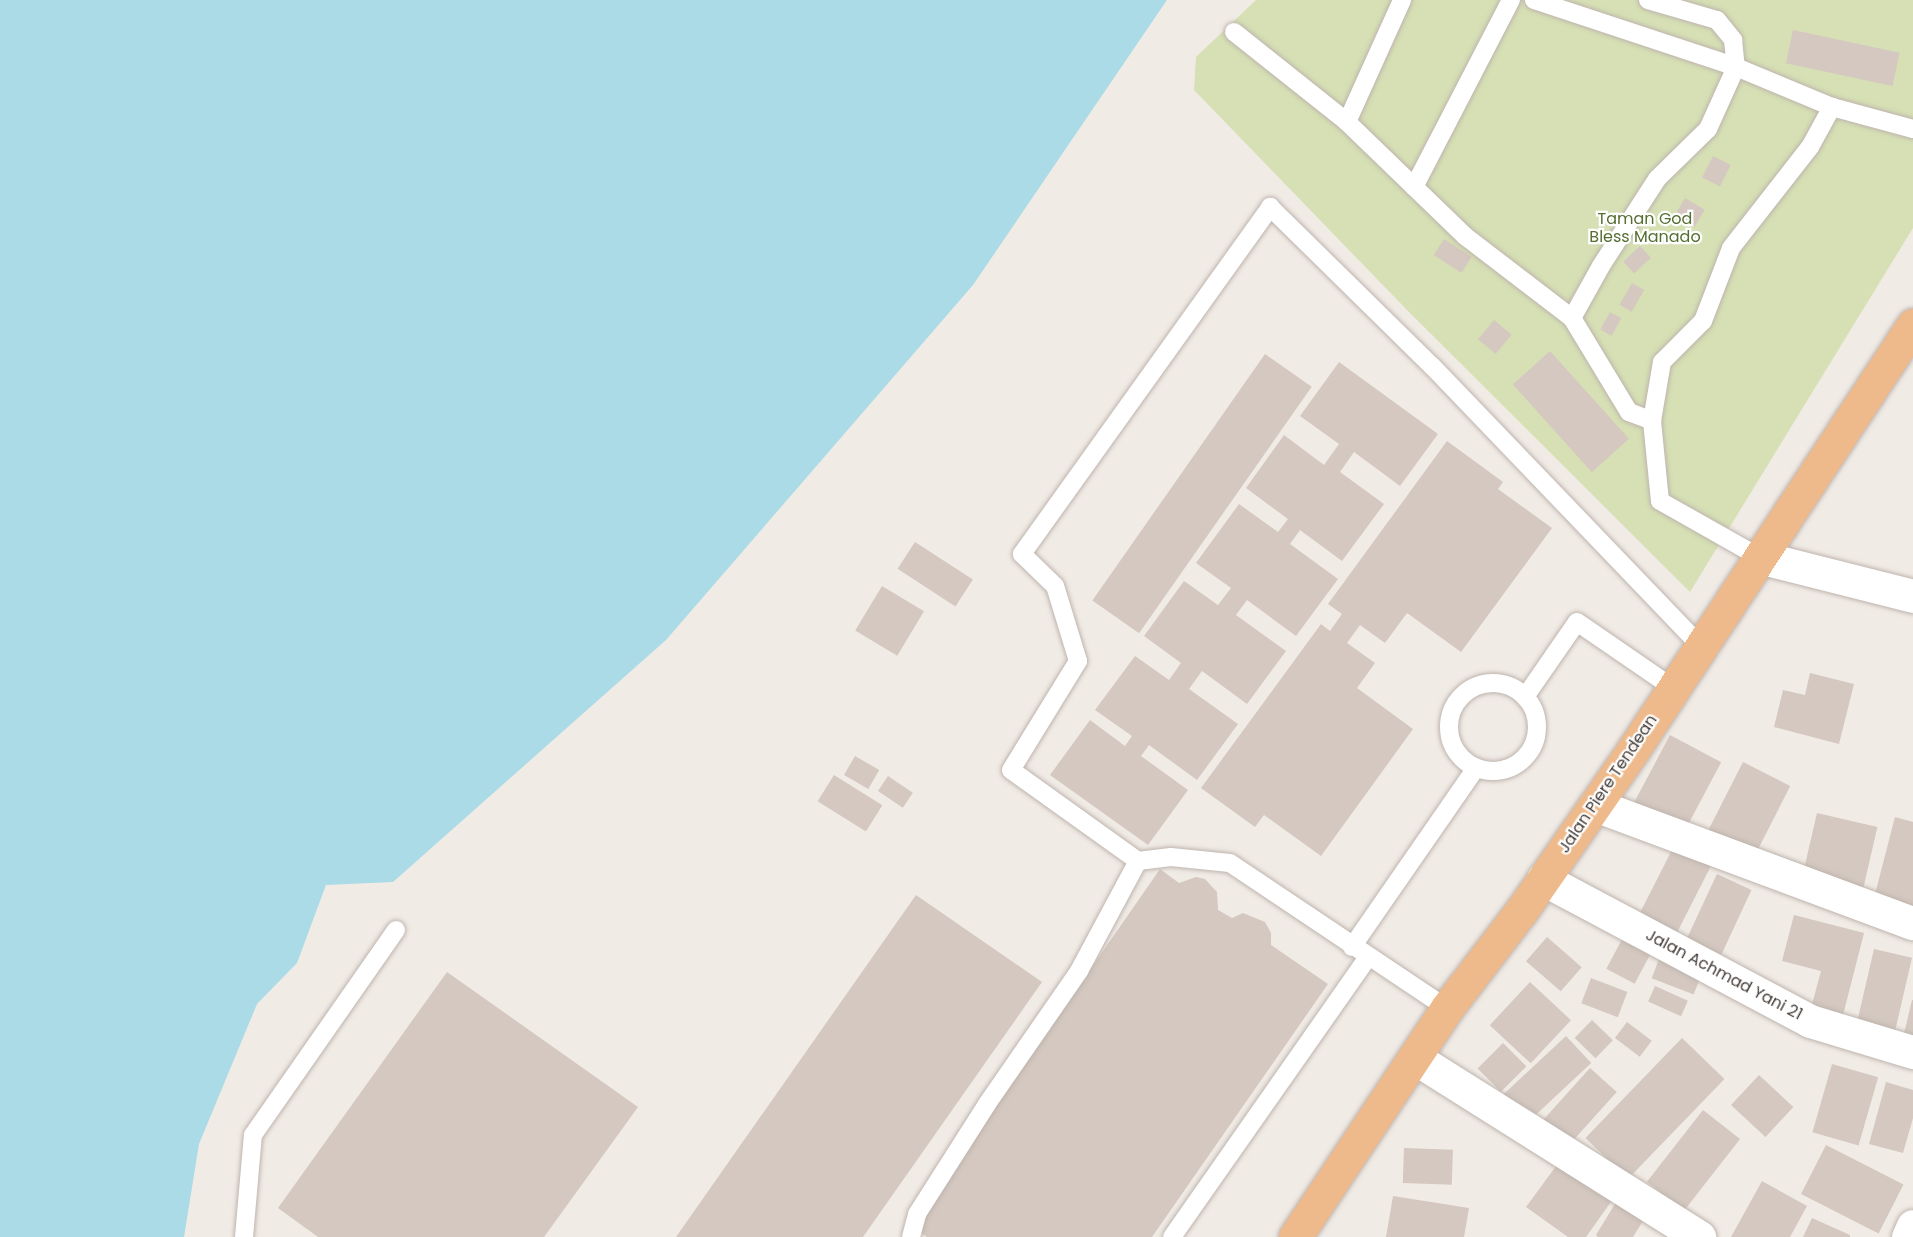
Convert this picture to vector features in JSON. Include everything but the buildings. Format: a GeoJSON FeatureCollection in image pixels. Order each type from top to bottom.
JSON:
{"type":"FeatureCollection","features":[{"type":"Feature","properties":{"kind":"highway","name":"Jalan Piere Tendean"},"geometry":{"type":"LineString","coordinates":[[1295,1237],[1447,1008],[1595,805],[1913,325]]}},
{"type":"Feature","properties":{"kind":"street"},"geometry":{"type":"LineString","coordinates":[[1759,557],[1913,596]]}},
{"type":"Feature","properties":{"kind":"street"},"geometry":{"type":"LineString","coordinates":[[1595,805],[1913,923]]}},
{"type":"Feature","properties":{"kind":"street","name":"Jalan Achmad Yani 21"},"geometry":{"type":"LineString","coordinates":[[1543,879],[1810,1020],[1913,1052]]}},
{"type":"Feature","properties":{"kind":"street"},"geometry":{"type":"LineString","coordinates":[[1415,1058],[1699,1237]]}},
{"type":"Feature","properties":{"kind":"street"},"geometry":{"type":"LineString","coordinates":[[1908,1237],[1913,1226]]}},
{"type":"Feature","properties":{"kind":"lane"},"geometry":{"type":"LineString","coordinates":[[1347,122],[1402,0]]}},
{"type":"Feature","properties":{"kind":"lane"},"geometry":{"type":"LineString","coordinates":[[1414,187],[1511,0]]}},
{"type":"Feature","properties":{"kind":"lane"},"geometry":{"type":"LineString","coordinates":[[1534,0],[1736,67],[1832,107],[1913,129]]}},
{"type":"Feature","properties":{"kind":"lane"},"geometry":{"type":"LineString","coordinates":[[1572,318],[1600,266],[1657,179],[1708,129],[1736,67],[1734,40],[1717,20],[1648,0]]}},
{"type":"Feature","properties":{"kind":"lane"},"geometry":{"type":"LineString","coordinates":[[1234,32],[1347,122],[1465,236],[1572,318],[1629,412],[1652,421]]}},
{"type":"Feature","properties":{"kind":"lane"},"geometry":{"type":"LineString","coordinates":[[1759,557],[1660,501],[1652,421],[1662,362],[1703,321],[1731,248],[1810,147],[1832,107]]}},
{"type":"Feature","properties":{"kind":"lane"},"geometry":{"type":"LineString","coordinates":[[1447,1008],[1230,864],[1171,857],[1138,861],[1011,770],[1078,661],[1055,585],[1022,554],[1270,207],[1433,368],[1701,646]]}},
{"type":"Feature","properties":{"kind":"lane"},"geometry":{"type":"LineString","coordinates":[[1525,697],[1577,622],[1673,688]]}},
{"type":"Feature","properties":{"kind":"lane"},"geometry":{"type":"LineString","coordinates":[[1490,684],[1503,684],[1525,697],[1532,706],[1538,730],[1530,753],[1511,768],[1500,771],[1476,768],[1465,762],[1450,740],[1449,727],[1456,702],[1477,686],[1490,684]]}},
{"type":"Feature","properties":{"kind":"lane"},"geometry":{"type":"LineString","coordinates":[[1352,947],[1476,768]]}},
{"type":"Feature","properties":{"kind":"lane"},"geometry":{"type":"LineString","coordinates":[[910,1237],[917,1214],[987,1104],[1080,971],[1138,861]]}},
{"type":"Feature","properties":{"kind":"lane"},"geometry":{"type":"LineString","coordinates":[[249,1234],[252,1135],[396,930]]}},
{"type":"Feature","properties":{"kind":"lane"},"geometry":{"type":"LineString","coordinates":[[1172,1237],[1368,957]]}},
{"type":"Feature","properties":{"kind":"green space","name":"Taman God Bless Manado"},"geometry":{"type":"Polygon","coordinates":[[[1256,0],[1913,0],[1913,228],[1690,592],[1407,310],[1194,90],[1196,57],[1256,0]]]}},
{"type":"Feature","properties":{"kind":"water"},"geometry":{"type":"Polygon","coordinates":[[[0,0],[1167,0],[973,285],[666,640],[393,882],[326,885],[297,963],[257,1004],[199,1144],[184,1237],[0,1237],[0,0]]]}}]}
